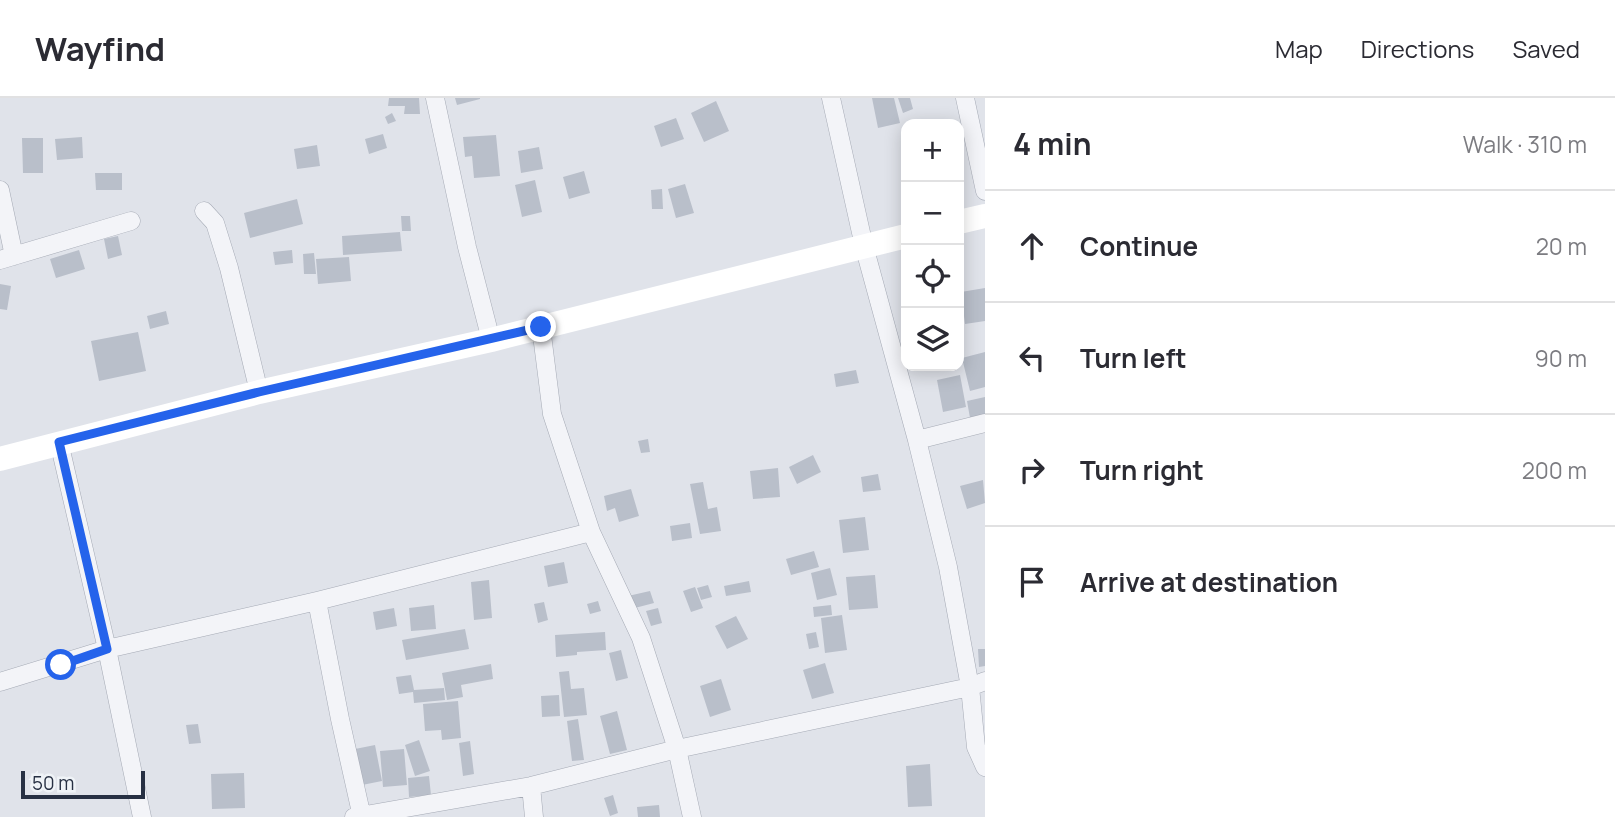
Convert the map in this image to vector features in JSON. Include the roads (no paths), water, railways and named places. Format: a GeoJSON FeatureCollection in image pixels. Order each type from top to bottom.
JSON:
{"type":"FeatureCollection","features":[{"type":"Feature","properties":{"kind":"main road"},"geometry":{"type":"LineString","coordinates":[[964,221],[985,216]]}},
{"type":"Feature","properties":{"kind":"main road"},"geometry":{"type":"LineString","coordinates":[[0,459],[259,392],[491,340],[901,237]]}},
{"type":"Feature","properties":{"kind":"street"},"geometry":{"type":"LineString","coordinates":[[435,98],[467,247],[491,340]]}},
{"type":"Feature","properties":{"kind":"street"},"geometry":{"type":"LineString","coordinates":[[831,98],[864,246],[917,440],[977,684],[976,747],[985,767]]}},
{"type":"Feature","properties":{"kind":"street"},"geometry":{"type":"LineString","coordinates":[[965,98],[985,191]]}},
{"type":"Feature","properties":{"kind":"street"},"geometry":{"type":"LineString","coordinates":[[0,190],[7,258],[131,221]]}},
{"type":"Feature","properties":{"kind":"street"},"geometry":{"type":"LineString","coordinates":[[205,211],[215,223],[229,268],[259,392]]}},
{"type":"Feature","properties":{"kind":"street"},"geometry":{"type":"LineString","coordinates":[[541,327],[552,414],[591,532],[641,638],[677,749],[692,817]]}},
{"type":"Feature","properties":{"kind":"street"},"geometry":{"type":"LineString","coordinates":[[917,440],[985,423]]}},
{"type":"Feature","properties":{"kind":"street"},"geometry":{"type":"LineString","coordinates":[[59,442],[107,649],[142,817]]}},
{"type":"Feature","properties":{"kind":"street"},"geometry":{"type":"LineString","coordinates":[[0,682],[107,649],[317,601],[591,532]]}},
{"type":"Feature","properties":{"kind":"street"},"geometry":{"type":"LineString","coordinates":[[317,601],[359,817],[531,786],[677,749],[977,684]]}},
{"type":"Feature","properties":{"kind":"street"},"geometry":{"type":"LineString","coordinates":[[531,786],[534,817]]}}]}
